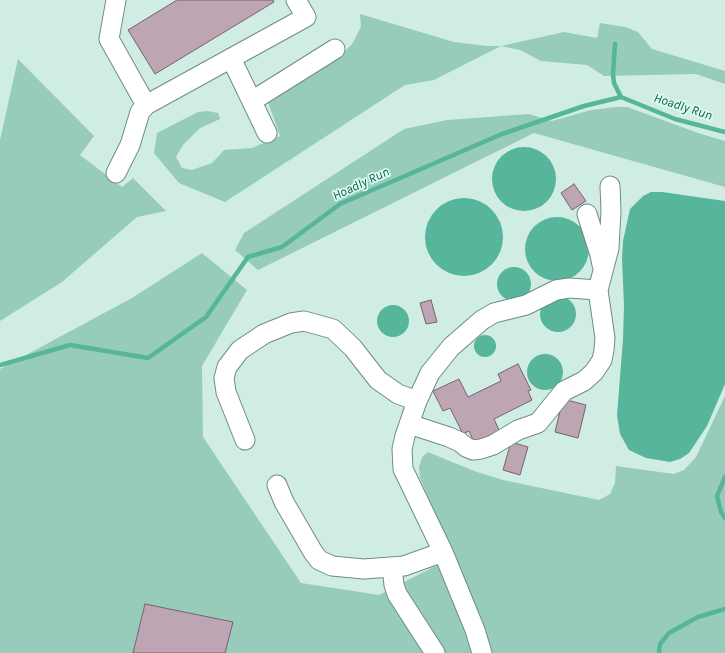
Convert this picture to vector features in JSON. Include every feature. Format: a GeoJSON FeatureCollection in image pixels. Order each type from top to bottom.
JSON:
{"type":"FeatureCollection","features":[{"type":"Feature","properties":{"kind":"lane"},"geometry":{"type":"LineString","coordinates":[[116,0],[109,39],[146,105]]}},
{"type":"Feature","properties":{"kind":"lane"},"geometry":{"type":"LineString","coordinates":[[120,0],[125,0]]}},
{"type":"Feature","properties":{"kind":"lane"},"geometry":{"type":"LineString","coordinates":[[116,173],[130,145],[140,112],[146,105],[306,17],[296,0]]}},
{"type":"Feature","properties":{"kind":"lane"},"geometry":{"type":"LineString","coordinates":[[252,101],[334,49]]}},
{"type":"Feature","properties":{"kind":"lane"},"geometry":{"type":"LineString","coordinates":[[231,58],[267,133]]}},
{"type":"Feature","properties":{"kind":"lane"},"geometry":{"type":"LineString","coordinates":[[409,424],[449,437],[473,450],[493,446],[518,430],[538,422],[553,407],[559,396],[584,381],[594,372],[602,360],[605,338],[598,290],[609,248],[611,211],[610,186]]}},
{"type":"Feature","properties":{"kind":"lane"},"geometry":{"type":"LineString","coordinates":[[587,214],[600,255],[603,272]]}},
{"type":"Feature","properties":{"kind":"lane"},"geometry":{"type":"LineString","coordinates":[[482,653],[475,630],[443,552],[403,469],[402,449],[409,424],[423,384],[439,361],[450,347],[482,320],[494,313],[526,305],[556,290],[582,288],[598,290]]}},
{"type":"Feature","properties":{"kind":"lane"},"geometry":{"type":"LineString","coordinates":[[245,440],[226,392],[224,378],[227,367],[240,350],[264,334],[291,323],[304,321],[333,329],[353,348],[378,380],[398,394],[417,401]]}},
{"type":"Feature","properties":{"kind":"lane"},"geometry":{"type":"LineString","coordinates":[[277,485],[284,502],[319,560],[332,566],[345,569],[404,566],[443,552]]}},
{"type":"Feature","properties":{"kind":"lane"},"geometry":{"type":"LineString","coordinates":[[392,567],[394,585],[397,594],[436,653]]}},
{"type":"Feature","properties":{"kind":"shaded area"},"geometry":{"type":"Polygon","coordinates":[[[360,14],[454,42],[501,46],[434,80],[405,85],[225,202],[179,183],[154,153],[157,133],[198,112],[208,111],[218,113],[220,119],[200,128],[183,145],[176,157],[182,168],[192,170],[212,163],[224,150],[252,148],[280,136],[268,102],[337,59],[352,44],[361,27],[360,14]]]}},
{"type":"Feature","properties":{"kind":"shaded area"},"geometry":{"type":"Polygon","coordinates":[[[600,23],[625,27],[638,32],[652,49],[725,71],[725,84],[696,74],[604,76],[587,65],[541,61],[520,50],[501,46],[564,32],[597,38],[600,23]]]}},
{"type":"Feature","properties":{"kind":"shaded area"},"geometry":{"type":"Polygon","coordinates":[[[18,59],[94,136],[80,155],[122,187],[133,178],[166,211],[137,217],[62,282],[0,321],[0,140],[18,59]]]}},
{"type":"Feature","properties":{"kind":"shaded area"},"geometry":{"type":"Polygon","coordinates":[[[627,107],[701,134],[725,141],[725,187],[534,133],[258,270],[235,250],[244,233],[404,129],[447,120],[529,114],[552,121],[591,110],[627,107]]]}},
{"type":"Feature","properties":{"kind":"shaded area"},"geometry":{"type":"Polygon","coordinates":[[[524,147],[536,149],[547,156],[554,167],[556,179],[554,191],[547,202],[536,209],[524,211],[512,209],[501,202],[494,191],[492,179],[494,167],[501,156],[512,149],[524,147]]]}},
{"type":"Feature","properties":{"kind":"shaded area"},"geometry":{"type":"Polygon","coordinates":[[[651,192],[662,192],[725,201],[725,384],[707,426],[689,453],[680,459],[670,462],[646,458],[629,450],[620,434],[617,415],[623,339],[623,241],[630,209],[643,196],[651,192]]]}},
{"type":"Feature","properties":{"kind":"shaded area"},"geometry":{"type":"Polygon","coordinates":[[[456,198],[472,198],[486,204],[497,215],[503,229],[503,245],[497,259],[486,270],[472,276],[456,276],[442,270],[431,259],[425,245],[425,229],[431,215],[442,204],[456,198]]]}},
{"type":"Feature","properties":{"kind":"shaded area"},"geometry":{"type":"Polygon","coordinates":[[[551,217],[563,217],[580,226],[587,237],[589,249],[587,261],[580,272],[563,281],[551,281],[539,276],[530,267],[525,255],[525,243],[530,231],[539,222],[551,217]]]}},
{"type":"Feature","properties":{"kind":"shaded area"},"geometry":{"type":"Polygon","coordinates":[[[202,253],[247,290],[202,366],[203,437],[301,583],[379,595],[453,557],[420,478],[419,467],[422,457],[428,452],[474,471],[503,480],[599,500],[610,494],[615,483],[616,466],[674,474],[684,470],[696,457],[725,396],[725,653],[0,653],[0,369],[132,298],[202,253]]]}},
{"type":"Feature","properties":{"kind":"shaded area"},"geometry":{"type":"Polygon","coordinates":[[[511,267],[517,267],[521,268],[528,274],[531,284],[530,291],[524,298],[517,301],[511,301],[507,300],[500,294],[497,287],[497,281],[498,277],[504,270],[511,267]]]}},
{"type":"Feature","properties":{"kind":"shaded area"},"geometry":{"type":"Polygon","coordinates":[[[558,296],[571,301],[576,314],[571,327],[558,332],[545,327],[540,314],[545,301],[558,296]]]}},
{"type":"Feature","properties":{"kind":"shaded area"},"geometry":{"type":"Polygon","coordinates":[[[390,305],[396,305],[405,309],[409,321],[405,333],[396,337],[390,337],[381,333],[377,324],[377,318],[381,309],[390,305]]]}},
{"type":"Feature","properties":{"kind":"shaded area"},"geometry":{"type":"Polygon","coordinates":[[[485,335],[493,338],[496,346],[493,354],[485,357],[477,354],[474,346],[477,338],[485,335]]]}},
{"type":"Feature","properties":{"kind":"shaded area"},"geometry":{"type":"Polygon","coordinates":[[[548,354],[558,359],[562,365],[562,379],[558,385],[552,389],[542,390],[532,385],[528,379],[527,369],[532,359],[538,355],[548,354]]]}},
{"type":"Feature","properties":{"kind":"building"},"geometry":{"type":"Polygon","coordinates":[[[177,0],[273,0],[274,2],[155,74],[128,30],[177,0]]]}},
{"type":"Feature","properties":{"kind":"building"},"geometry":{"type":"Polygon","coordinates":[[[574,184],[586,201],[572,210],[561,193],[574,184]]]}},
{"type":"Feature","properties":{"kind":"building"},"geometry":{"type":"Polygon","coordinates":[[[431,300],[437,322],[426,324],[420,303],[431,300]]]}},
{"type":"Feature","properties":{"kind":"building"},"geometry":{"type":"Polygon","coordinates":[[[518,364],[531,390],[528,391],[532,400],[494,419],[500,432],[475,444],[469,431],[463,434],[450,408],[443,411],[433,391],[459,379],[468,397],[501,381],[498,374],[518,364]]]}},
{"type":"Feature","properties":{"kind":"building"},"geometry":{"type":"Polygon","coordinates":[[[563,399],[586,405],[578,438],[555,432],[563,399]]]}},
{"type":"Feature","properties":{"kind":"building"},"geometry":{"type":"Polygon","coordinates":[[[511,442],[528,447],[520,475],[503,470],[511,442]]]}},
{"type":"Feature","properties":{"kind":"building"},"geometry":{"type":"Polygon","coordinates":[[[145,604],[233,622],[225,653],[133,653],[145,604]]]}},
{"type":"Feature","properties":{"kind":"waterway"},"geometry":{"type":"LineString","coordinates":[[615,44],[613,74],[614,83],[621,97]]}},
{"type":"Feature","properties":{"kind":"waterway","name":"Hoadly Run"},"geometry":{"type":"LineString","coordinates":[[0,365],[70,345],[148,358],[206,317],[248,257],[282,247],[340,204],[502,134],[584,106],[621,97],[675,119],[725,132]]}},
{"type":"Feature","properties":{"kind":"waterway"},"geometry":{"type":"LineString","coordinates":[[725,477],[717,496],[721,512],[725,518]]}},
{"type":"Feature","properties":{"kind":"waterway"},"geometry":{"type":"LineString","coordinates":[[659,653],[660,644],[669,633],[698,617],[725,609]]}}]}
